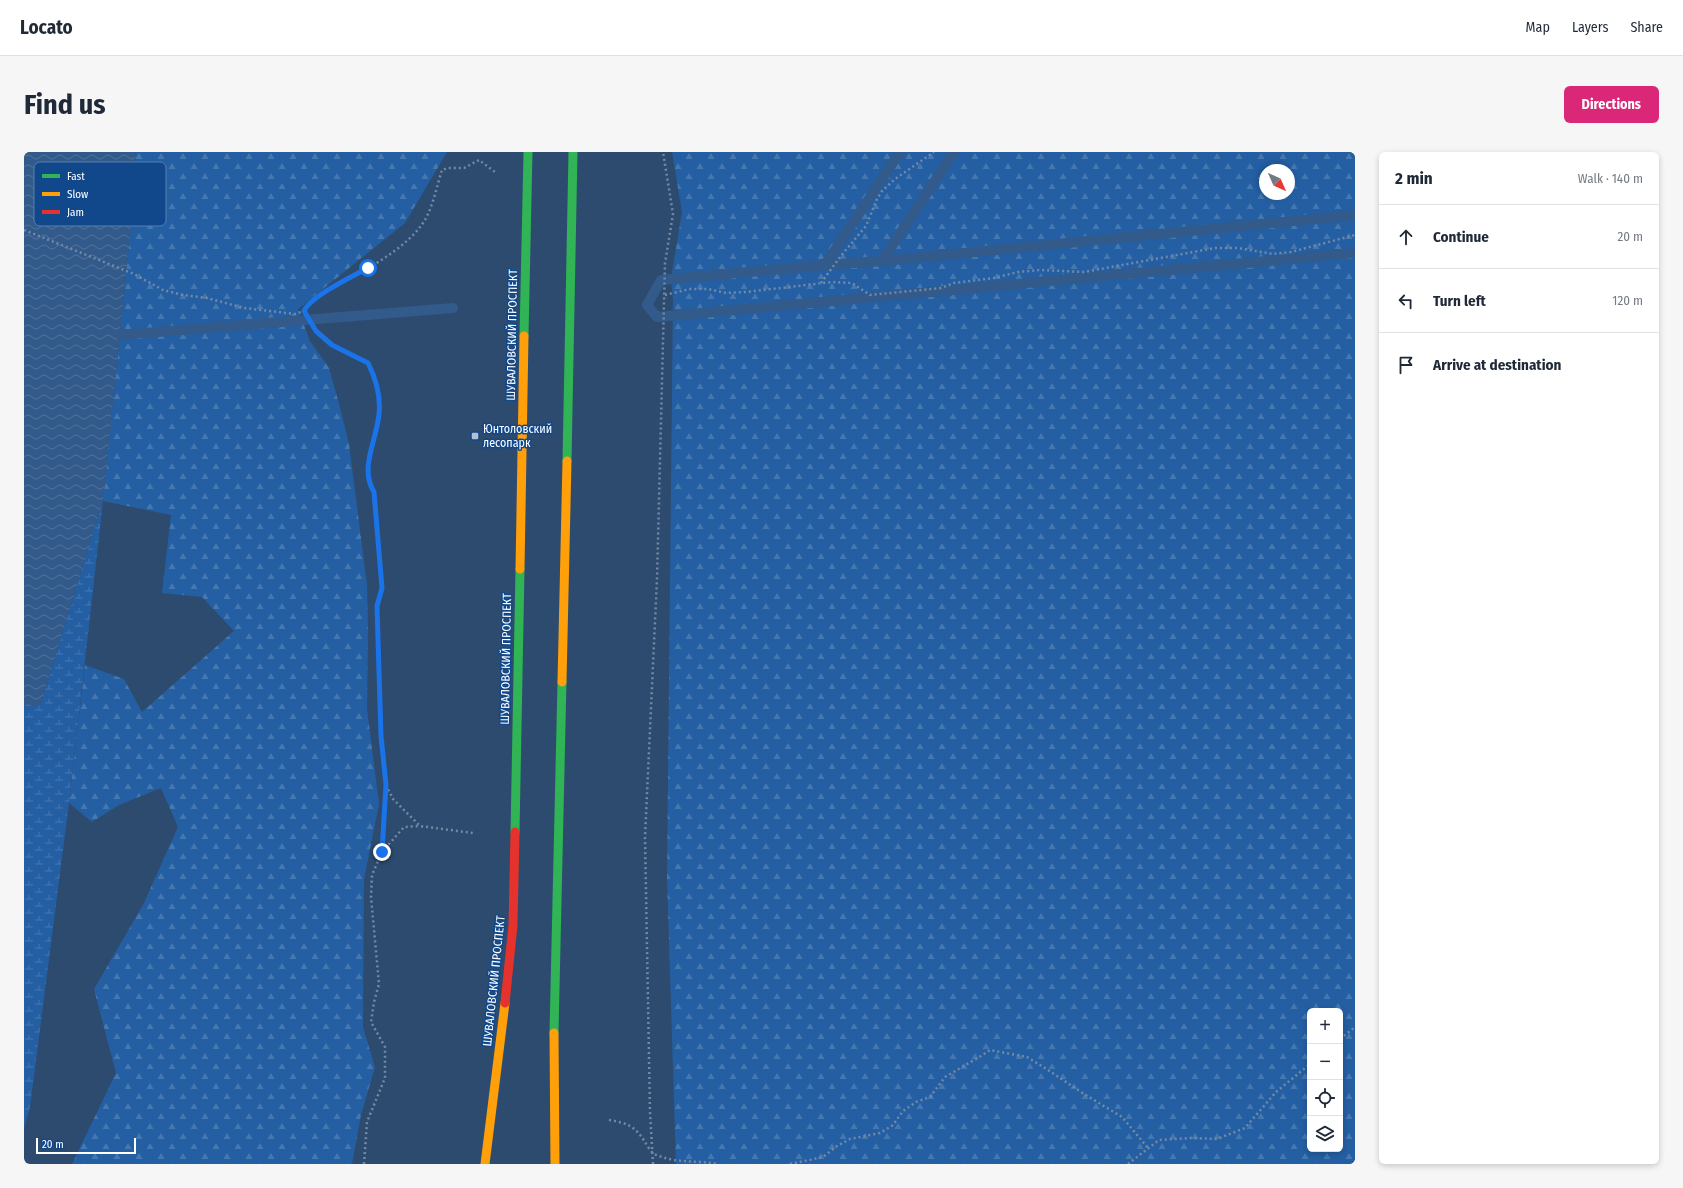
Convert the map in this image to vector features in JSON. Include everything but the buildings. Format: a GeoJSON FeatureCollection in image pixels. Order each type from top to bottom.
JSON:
{"type":"FeatureCollection","features":[{"type":"Feature","properties":{"kind":"main road","name":"ШУВАЛОВСКИЙ ПРОСПЕКТ"},"geometry":{"type":"LineString","coordinates":[[485,1164],[499,1056],[513,925],[528,152]]}},
{"type":"Feature","properties":{"kind":"main road"},"geometry":{"type":"LineString","coordinates":[[555,1164],[553,1060],[573,152]]}},
{"type":"Feature","properties":{"kind":"path"},"geometry":{"type":"LineString","coordinates":[[653,1164],[650,1104],[645,837],[657,579],[663,399],[665,263],[673,214],[663,152]]}},
{"type":"Feature","properties":{"kind":"path"},"geometry":{"type":"LineString","coordinates":[[821,284],[840,257],[866,226],[876,199],[882,191],[895,179],[934,152]]}},
{"type":"Feature","properties":{"kind":"path"},"geometry":{"type":"LineString","coordinates":[[24,230],[134,274],[163,290],[183,295],[207,298],[244,308],[295,314],[304,311],[309,303],[392,252],[415,233],[425,221],[438,188],[442,170],[448,168],[464,168],[479,160],[495,172]]}},
{"type":"Feature","properties":{"kind":"path"},"geometry":{"type":"LineString","coordinates":[[665,295],[690,289],[708,289],[726,293],[832,282],[852,283],[870,295],[941,288],[954,283],[994,278],[1018,272],[1040,270],[1084,272],[1216,248],[1238,248],[1273,254],[1290,252],[1355,235]]}},
{"type":"Feature","properties":{"kind":"path"},"geometry":{"type":"LineString","coordinates":[[304,311],[316,331],[332,345],[368,363],[378,387],[379,415],[367,467],[369,484],[374,492],[382,588],[377,606],[381,736],[386,785],[382,852]]}},
{"type":"Feature","properties":{"kind":"path"},"geometry":{"type":"LineString","coordinates":[[386,785],[393,799],[420,826]]}},
{"type":"Feature","properties":{"kind":"path"},"geometry":{"type":"LineString","coordinates":[[364,1164],[367,1122],[385,1078],[385,1047],[371,1022],[379,984],[371,897],[372,875],[382,852],[404,827],[420,826],[473,834]]}},
{"type":"Feature","properties":{"kind":"path"},"geometry":{"type":"LineString","coordinates":[[1343,1037],[1355,1027]]}},
{"type":"Feature","properties":{"kind":"path"},"geometry":{"type":"LineString","coordinates":[[790,1164],[823,1157],[837,1146],[850,1139],[880,1133],[893,1125],[903,1112],[916,1102],[930,1097],[945,1077],[990,1050],[1027,1057],[1048,1070],[1122,1117],[1148,1148]]}},
{"type":"Feature","properties":{"kind":"path"},"geometry":{"type":"LineString","coordinates":[[1128,1164],[1159,1140],[1191,1138],[1217,1139],[1245,1128],[1276,1092],[1307,1066]]}},
{"type":"Feature","properties":{"kind":"path"},"geometry":{"type":"LineString","coordinates":[[609,1120],[625,1123],[638,1132],[652,1153],[670,1160],[690,1163],[718,1164]]}},
{"type":"Feature","properties":{"kind":"green space"},"geometry":{"type":"Polygon","coordinates":[[[136,152],[447,152],[405,223],[298,309],[310,341],[329,368],[349,444],[367,585],[367,709],[379,804],[364,879],[363,1027],[375,1067],[361,1115],[352,1164],[72,1164],[116,1073],[94,989],[143,905],[178,827],[161,788],[119,805],[92,822],[69,803],[85,665],[124,679],[142,712],[234,631],[202,597],[162,593],[171,515],[103,501],[131,226],[166,226],[166,162],[136,162],[136,152]]]}},
{"type":"Feature","properties":{"kind":"green space"},"geometry":{"type":"Polygon","coordinates":[[[672,152],[1355,152],[1355,1164],[676,1164],[667,877],[673,298],[671,279],[682,212],[672,152]]]}},
{"type":"Feature","properties":{"kind":"green space"},"geometry":{"type":"Polygon","coordinates":[[[103,501],[69,803],[30,1107],[24,1128],[24,706],[40,706],[103,501]]]}},
{"type":"Feature","properties":{"kind":"water"},"geometry":{"type":"Polygon","coordinates":[[[24,152],[136,152],[136,162],[34,162],[34,226],[131,226],[103,501],[40,706],[24,706],[24,152]]]}},
{"type":"Feature","properties":{"kind":"waterway"},"geometry":{"type":"LineString","coordinates":[[825,265],[900,152]]}},
{"type":"Feature","properties":{"kind":"waterway"},"geometry":{"type":"LineString","coordinates":[[882,261],[954,152]]}},
{"type":"Feature","properties":{"kind":"waterway"},"geometry":{"type":"LineString","coordinates":[[1355,215],[882,261],[661,280],[647,305],[657,317],[1355,253]]}},
{"type":"Feature","properties":{"kind":"waterway"},"geometry":{"type":"LineString","coordinates":[[120,335],[453,308]]}},
{"type":"Feature","properties":{"kind":"traffic: fast"},"geometry":{"type":"LineString","coordinates":[[524,336],[528,152]]}},
{"type":"Feature","properties":{"kind":"traffic: fast"},"geometry":{"type":"LineString","coordinates":[[567,461],[573,152]]}},
{"type":"Feature","properties":{"kind":"traffic: fast"},"geometry":{"type":"LineString","coordinates":[[515,832],[520,569]]}},
{"type":"Feature","properties":{"kind":"traffic: fast"},"geometry":{"type":"LineString","coordinates":[[554,1033],[562,682]]}},
{"type":"Feature","properties":{"kind":"traffic: slow"},"geometry":{"type":"LineString","coordinates":[[520,569],[524,336]]}},
{"type":"Feature","properties":{"kind":"traffic: slow"},"geometry":{"type":"LineString","coordinates":[[562,682],[567,461]]}},
{"type":"Feature","properties":{"kind":"traffic: slow"},"geometry":{"type":"LineString","coordinates":[[485,1164],[505,1003]]}},
{"type":"Feature","properties":{"kind":"traffic: slow"},"geometry":{"type":"LineString","coordinates":[[554,1033],[555,1164]]}},
{"type":"Feature","properties":{"kind":"traffic: jam"},"geometry":{"type":"LineString","coordinates":[[505,1003],[513,925],[515,832]]}},
{"type":"Feature","properties":{"kind":"place","name":"Юнтоловский лесопарк"},"geometry":{"type":"Point","coordinates":[475,436]}},
{"type":"Feature","properties":{"kind":"route"},"geometry":{"type":"LineString","coordinates":[[368,268],[338,284],[309,303],[304,311],[316,331],[332,345],[368,363],[378,387],[380,402],[377,430],[367,467],[369,484],[374,492],[382,588],[377,606],[381,736],[386,785],[382,852]]}}]}
